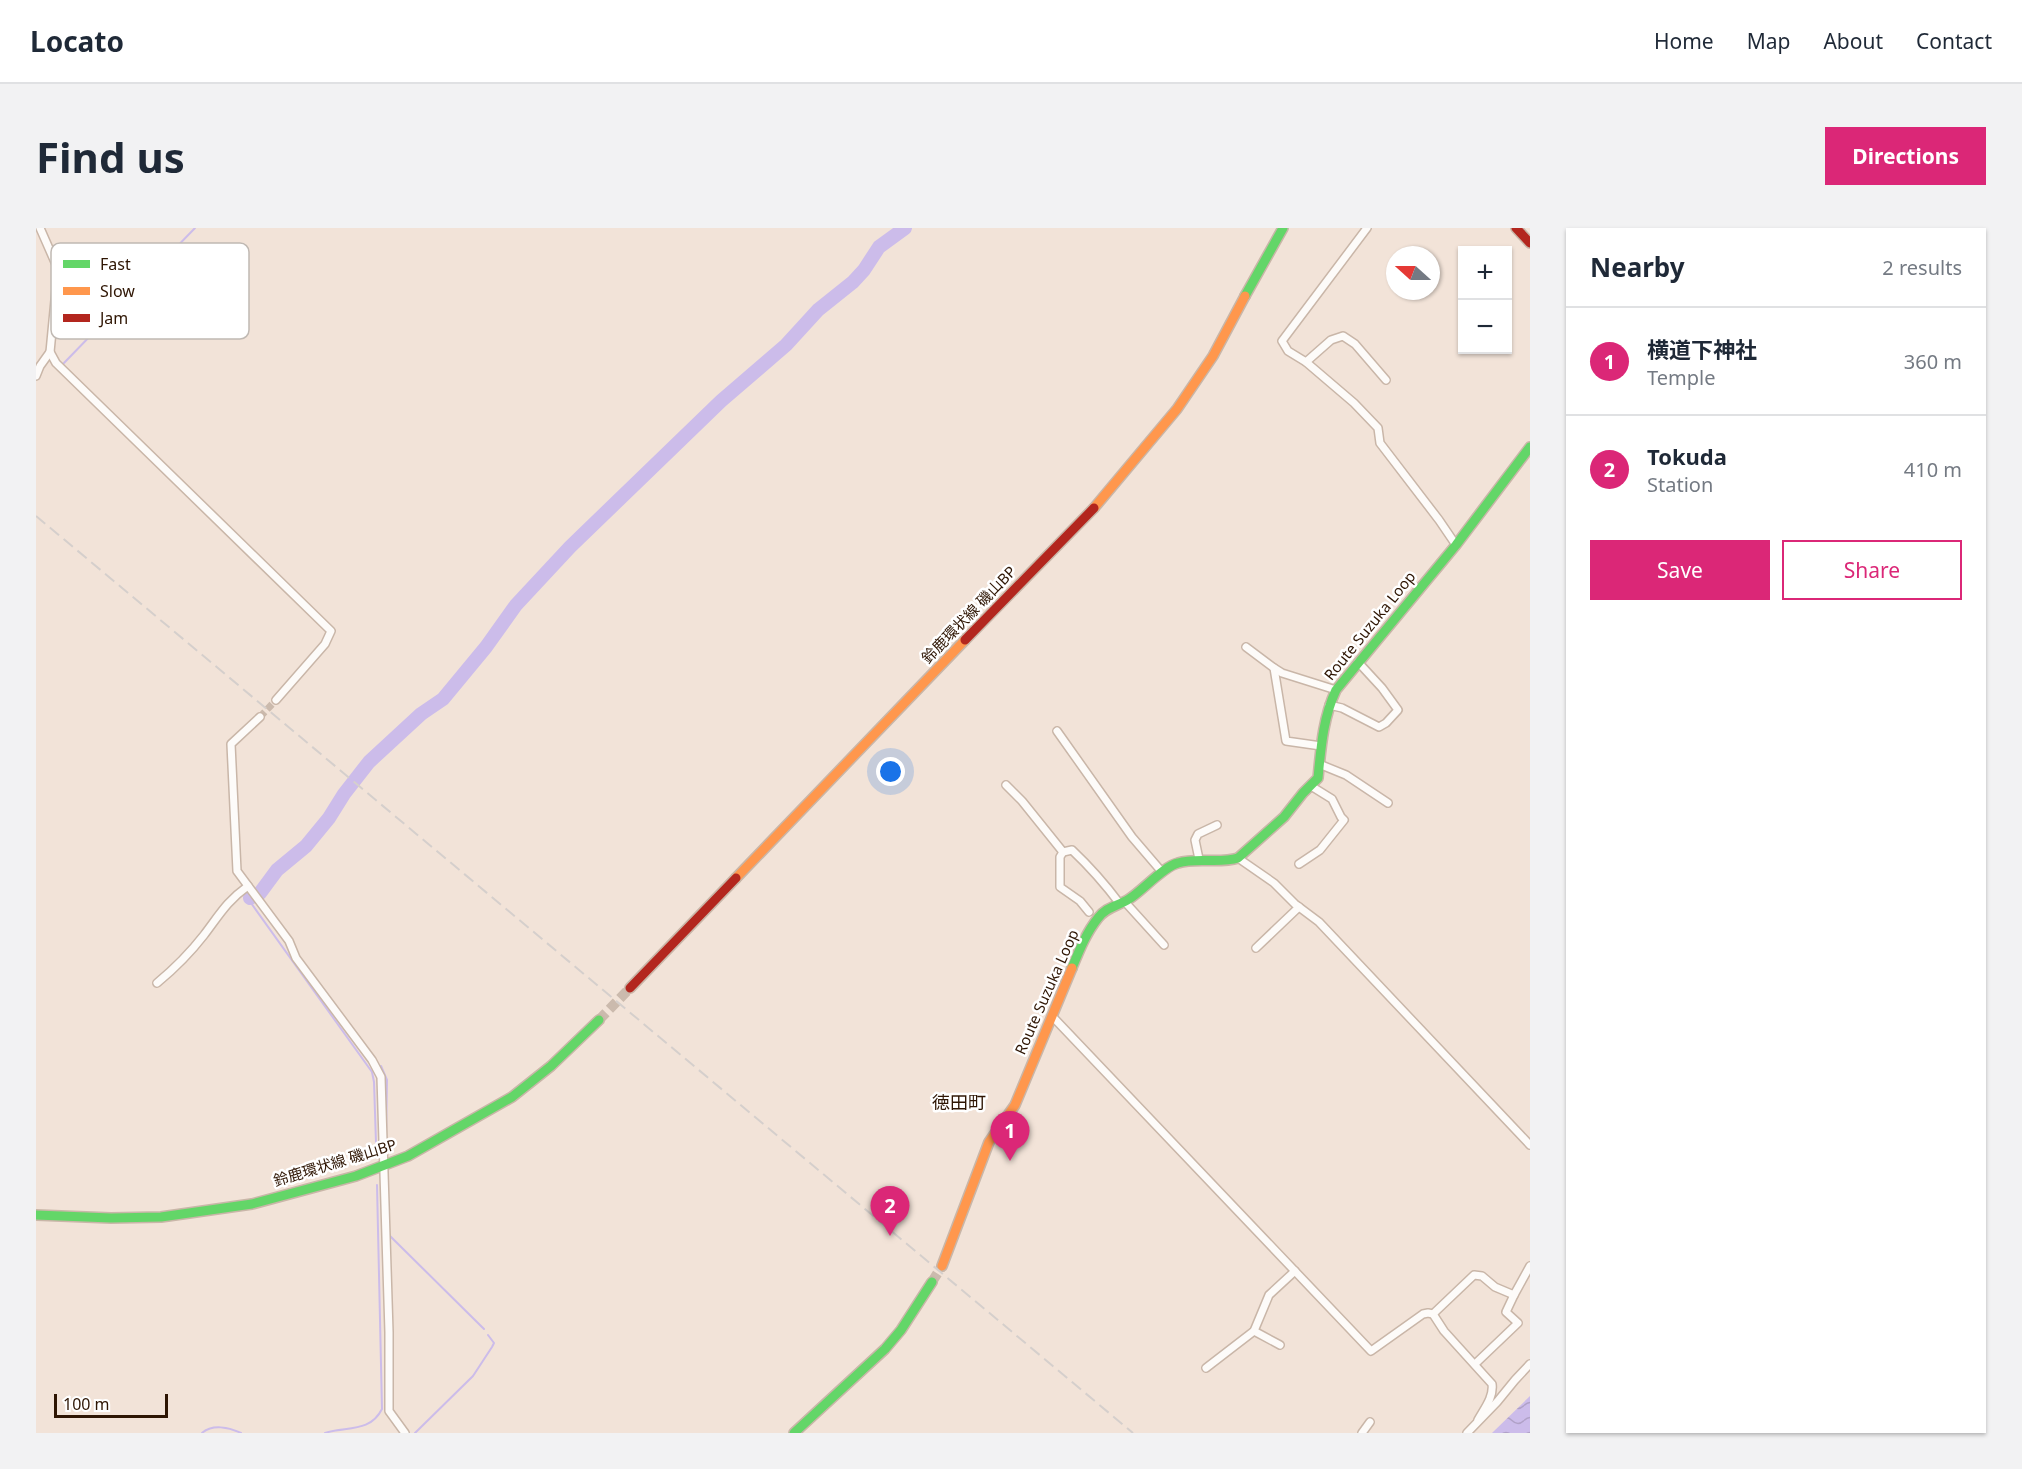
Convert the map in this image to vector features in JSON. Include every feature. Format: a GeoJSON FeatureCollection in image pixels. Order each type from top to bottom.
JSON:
{"type":"FeatureCollection","features":[{"type":"Feature","properties":{"kind":"main road","name":"鈴鹿環状線 磯山BP"},"geometry":{"type":"LineString","coordinates":[[630,988],[1103,497],[1177,409],[1213,356],[1265,258],[1284,228]]}},
{"type":"Feature","properties":{"kind":"main road"},"geometry":{"type":"LineString","coordinates":[[1516,228],[1530,243]]}},
{"type":"Feature","properties":{"kind":"main road","name":"Route Suzuka Loop"},"geometry":{"type":"LineString","coordinates":[[942,1266],[989,1142],[1014,1105],[1088,934],[1099,916],[1107,909],[1143,890],[1175,863],[1199,859],[1232,860],[1238,858],[1284,817],[1318,778],[1318,764],[1329,705],[1336,690],[1456,545],[1530,447]]}},
{"type":"Feature","properties":{"kind":"main road","name":"鈴鹿環状線 磯山BP"},"geometry":{"type":"LineString","coordinates":[[36,1215],[151,1217],[220,1209],[252,1204],[356,1176],[408,1156],[512,1097],[551,1066],[599,1020]]}},
{"type":"Feature","properties":{"kind":"main road"},"geometry":{"type":"LineString","coordinates":[[794,1433],[875,1359],[901,1330],[932,1282]]}},
{"type":"Feature","properties":{"kind":"street"},"geometry":{"type":"LineString","coordinates":[[40,228],[51,253]]}},
{"type":"Feature","properties":{"kind":"street"},"geometry":{"type":"LineString","coordinates":[[1367,228],[1282,341],[1288,351],[1306,362],[1354,403],[1378,428],[1380,443],[1456,545]]}},
{"type":"Feature","properties":{"kind":"street"},"geometry":{"type":"LineString","coordinates":[[1306,362],[1331,340],[1343,336],[1355,344],[1386,380]]}},
{"type":"Feature","properties":{"kind":"street"},"geometry":{"type":"LineString","coordinates":[[36,376],[50,352],[51,339]]}},
{"type":"Feature","properties":{"kind":"street"},"geometry":{"type":"LineString","coordinates":[[50,352],[56,363],[73,380],[331,631],[325,644],[276,700]]}},
{"type":"Feature","properties":{"kind":"street"},"geometry":{"type":"LineString","coordinates":[[1246,647],[1282,673],[1336,690]]}},
{"type":"Feature","properties":{"kind":"street"},"geometry":{"type":"LineString","coordinates":[[1329,705],[1342,708],[1379,727],[1398,710],[1358,662]]}},
{"type":"Feature","properties":{"kind":"street"},"geometry":{"type":"LineString","coordinates":[[1274,668],[1286,741],[1321,746]]}},
{"type":"Feature","properties":{"kind":"street"},"geometry":{"type":"LineString","coordinates":[[260,717],[231,744],[237,871],[289,941],[296,958],[376,1066],[382,1083],[389,1411],[405,1433]]}},
{"type":"Feature","properties":{"kind":"street"},"geometry":{"type":"LineString","coordinates":[[1057,731],[1132,837],[1162,872]]}},
{"type":"Feature","properties":{"kind":"street"},"geometry":{"type":"LineString","coordinates":[[1318,764],[1346,775],[1388,803]]}},
{"type":"Feature","properties":{"kind":"street"},"geometry":{"type":"LineString","coordinates":[[1006,785],[1022,801],[1063,852]]}},
{"type":"Feature","properties":{"kind":"street"},"geometry":{"type":"LineString","coordinates":[[1299,864],[1320,850],[1344,820],[1332,799],[1311,786]]}},
{"type":"Feature","properties":{"kind":"street"},"geometry":{"type":"LineString","coordinates":[[1199,859],[1196,840],[1198,834],[1217,825]]}},
{"type":"Feature","properties":{"kind":"street"},"geometry":{"type":"LineString","coordinates":[[1089,912],[1080,901],[1060,887],[1060,857],[1063,852],[1071,850],[1083,860],[1164,945]]}},
{"type":"Feature","properties":{"kind":"street"},"geometry":{"type":"LineString","coordinates":[[1238,858],[1274,883],[1319,922],[1530,1145]]}},
{"type":"Feature","properties":{"kind":"street"},"geometry":{"type":"LineString","coordinates":[[157,983],[192,950],[234,896],[249,886]]}},
{"type":"Feature","properties":{"kind":"street"},"geometry":{"type":"LineString","coordinates":[[1256,948],[1299,907]]}},
{"type":"Feature","properties":{"kind":"street"},"geometry":{"type":"LineString","coordinates":[[1052,1016],[1371,1351],[1423,1314],[1433,1314],[1444,1331],[1492,1384],[1491,1397],[1478,1420]]}},
{"type":"Feature","properties":{"kind":"street"},"geometry":{"type":"LineString","coordinates":[[1475,1364],[1518,1323],[1506,1312],[1530,1266]]}},
{"type":"Feature","properties":{"kind":"street"},"geometry":{"type":"LineString","coordinates":[[1206,1368],[1254,1330],[1269,1295],[1295,1271]]}},
{"type":"Feature","properties":{"kind":"street"},"geometry":{"type":"LineString","coordinates":[[1433,1314],[1474,1275],[1482,1276],[1495,1287],[1514,1295]]}},
{"type":"Feature","properties":{"kind":"street"},"geometry":{"type":"LineString","coordinates":[[1254,1330],[1280,1345]]}},
{"type":"Feature","properties":{"kind":"street"},"geometry":{"type":"LineString","coordinates":[[1466,1433],[1530,1364]]}},
{"type":"Feature","properties":{"kind":"street"},"geometry":{"type":"LineString","coordinates":[[1362,1433],[1370,1422]]}},
{"type":"Feature","properties":{"kind":"water"},"geometry":{"type":"Polygon","coordinates":[[[1530,1396],[1530,1433],[1492,1433],[1530,1396]]]}},
{"type":"Feature","properties":{"kind":"waterway"},"geometry":{"type":"LineString","coordinates":[[180,243],[195,228]]}},
{"type":"Feature","properties":{"kind":"waterway"},"geometry":{"type":"LineString","coordinates":[[250,898],[260,893],[277,870],[306,846],[369,762],[421,714],[443,699],[486,647],[516,605],[570,547],[721,401],[786,345],[818,310],[853,282],[879,247],[905,228]]}},
{"type":"Feature","properties":{"kind":"waterway"},"geometry":{"type":"LineString","coordinates":[[63,364],[87,339]]}},
{"type":"Feature","properties":{"kind":"waterway"},"geometry":{"type":"LineString","coordinates":[[250,898],[251,903],[372,1072],[376,1143]]}},
{"type":"Feature","properties":{"kind":"waterway"},"geometry":{"type":"LineString","coordinates":[[381,1066],[387,1080],[386,1135]]}},
{"type":"Feature","properties":{"kind":"waterway"},"geometry":{"type":"LineString","coordinates":[[325,1433],[364,1425],[377,1417],[382,1409],[377,1185]]}},
{"type":"Feature","properties":{"kind":"waterway"},"geometry":{"type":"LineString","coordinates":[[388,1234],[484,1329]]}},
{"type":"Feature","properties":{"kind":"waterway"},"geometry":{"type":"LineString","coordinates":[[415,1433],[473,1376],[494,1343],[488,1335]]}},
{"type":"Feature","properties":{"kind":"waterway"},"geometry":{"type":"LineString","coordinates":[[202,1433],[211,1428],[221,1427],[241,1433]]}},
{"type":"Feature","properties":{"kind":"tunnel"},"geometry":{"type":"LineString","coordinates":[[260,717],[276,700]]}},
{"type":"Feature","properties":{"kind":"tunnel"},"geometry":{"type":"LineString","coordinates":[[599,1020],[630,988]]}},
{"type":"Feature","properties":{"kind":"tunnel"},"geometry":{"type":"LineString","coordinates":[[932,1282],[942,1266]]}},
{"type":"Feature","properties":{"kind":"railway"},"geometry":{"type":"LineString","coordinates":[[36,516],[1133,1433]]}},
{"type":"Feature","properties":{"kind":"traffic: fast"},"geometry":{"type":"LineString","coordinates":[[1245,296],[1283,228]]}},
{"type":"Feature","properties":{"kind":"traffic: fast"},"geometry":{"type":"LineString","coordinates":[[1072,968],[1083,942],[1105,911],[1129,899],[1172,865],[1185,861],[1238,858],[1284,817],[1318,778],[1325,722],[1336,690],[1456,545],[1530,447]]}},
{"type":"Feature","properties":{"kind":"traffic: fast"},"geometry":{"type":"LineString","coordinates":[[36,1215],[161,1217],[252,1204],[356,1176],[408,1156],[512,1097],[551,1066],[599,1020]]}},
{"type":"Feature","properties":{"kind":"traffic: fast"},"geometry":{"type":"LineString","coordinates":[[794,1433],[885,1349],[901,1330],[932,1282]]}},
{"type":"Feature","properties":{"kind":"traffic: slow"},"geometry":{"type":"LineString","coordinates":[[1094,508],[1177,409],[1213,356],[1245,296]]}},
{"type":"Feature","properties":{"kind":"traffic: slow"},"geometry":{"type":"LineString","coordinates":[[736,878],[965,640]]}},
{"type":"Feature","properties":{"kind":"traffic: slow"},"geometry":{"type":"LineString","coordinates":[[942,1266],[989,1142],[1015,1105],[1072,968]]}},
{"type":"Feature","properties":{"kind":"traffic: jam"},"geometry":{"type":"LineString","coordinates":[[1516,228],[1530,243]]}},
{"type":"Feature","properties":{"kind":"traffic: jam"},"geometry":{"type":"LineString","coordinates":[[965,640],[1094,508]]}},
{"type":"Feature","properties":{"kind":"traffic: jam"},"geometry":{"type":"LineString","coordinates":[[630,988],[736,878]]}},
{"type":"Feature","properties":{"kind":"place","name":"横道下神社"},"geometry":{"type":"Point","coordinates":[1010,1161]}},
{"type":"Feature","properties":{"kind":"place","name":"Tokuda"},"geometry":{"type":"Point","coordinates":[890,1236]}},
{"type":"Feature","properties":{"kind":"district","name":"徳田町"},"geometry":{"type":"Point","coordinates":[959,1103]}}]}
